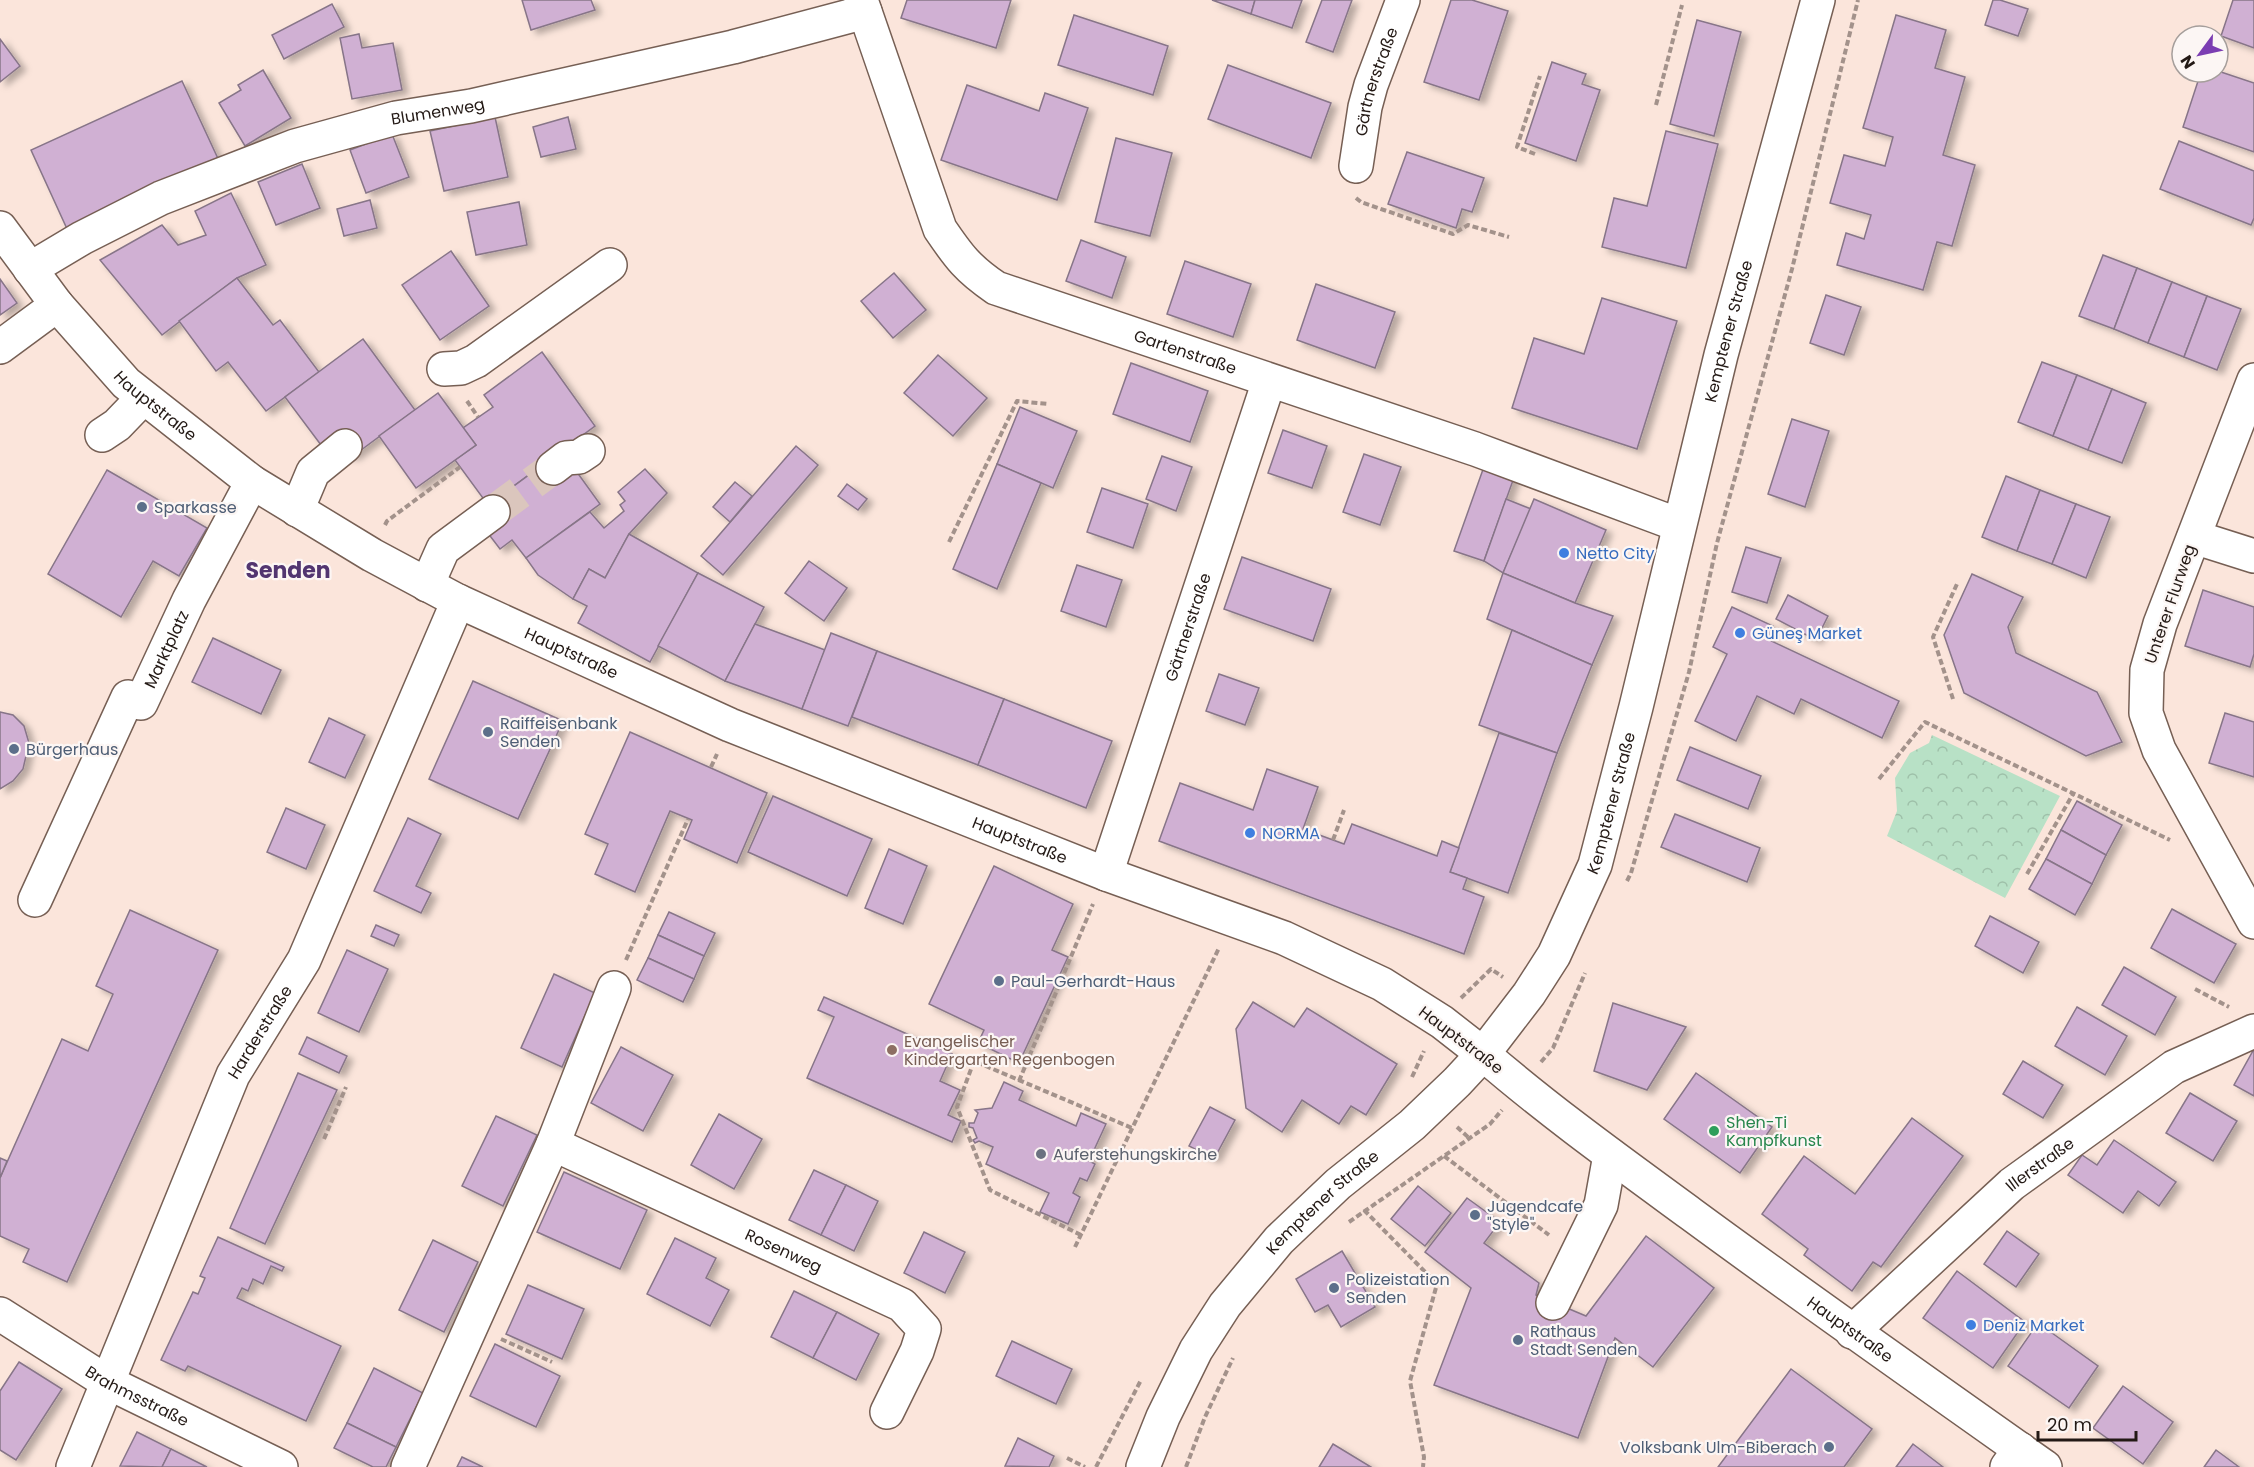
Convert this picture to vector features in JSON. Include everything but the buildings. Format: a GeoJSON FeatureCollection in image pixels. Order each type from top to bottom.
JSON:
{"type":"FeatureCollection","features":[{"type":"Feature","properties":{"kind":"street","name":"Gärtnerstraße"},"geometry":{"type":"LineString","coordinates":[[1356,166],[1365,107],[1371,85],[1403,0]]}},
{"type":"Feature","properties":{"kind":"street","name":"Kemptener Straße"},"geometry":{"type":"LineString","coordinates":[[1143,1467],[1162,1417],[1196,1350],[1225,1305],[1279,1240],[1338,1184],[1419,1118],[1457,1082],[1483,1054],[1529,994],[1554,955],[1595,865],[1636,707],[1721,355],[1818,0]]}},
{"type":"Feature","properties":{"kind":"street","name":"Gartenstraße"},"geometry":{"type":"LineString","coordinates":[[863,6],[940,229],[974,273],[996,288],[1475,449],[1679,525]]}},
{"type":"Feature","properties":{"kind":"street","name":"Blumenweg"},"geometry":{"type":"LineString","coordinates":[[30,269],[82,238],[161,198],[295,146],[396,118],[471,106],[734,47],[863,6]]}},
{"type":"Feature","properties":{"kind":"street","name":"Hauptstraße"},"geometry":{"type":"LineString","coordinates":[[0,228],[57,305],[126,383],[252,482],[297,510],[372,555],[458,601],[711,717],[1106,874],[1284,938],[1382,984],[1442,1022],[1520,1086],[1611,1155],[2024,1461]]}},
{"type":"Feature","properties":{"kind":"street"},"geometry":{"type":"LineString","coordinates":[[444,369],[461,369],[476,362],[514,332],[610,265]]}},
{"type":"Feature","properties":{"kind":"street"},"geometry":{"type":"LineString","coordinates":[[0,347],[57,305]]}},
{"type":"Feature","properties":{"kind":"street","name":"Unterer Flurweg"},"geometry":{"type":"LineString","coordinates":[[2254,380],[2160,624],[2146,670],[2146,713],[2159,750],[2254,922]]}},
{"type":"Feature","properties":{"kind":"street","name":"Gärtnerstraße"},"geometry":{"type":"LineString","coordinates":[[1106,874],[1269,381]]}},
{"type":"Feature","properties":{"kind":"street"},"geometry":{"type":"LineString","coordinates":[[102,435],[117,424],[143,398]]}},
{"type":"Feature","properties":{"kind":"street"},"geometry":{"type":"LineString","coordinates":[[297,510],[313,472],[345,446]]}},
{"type":"Feature","properties":{"kind":"street"},"geometry":{"type":"LineString","coordinates":[[553,468],[566,458],[579,458],[588,451]]}},
{"type":"Feature","properties":{"kind":"street","name":"Marktplatz"},"geometry":{"type":"LineString","coordinates":[[35,900],[128,697],[141,703],[189,600],[252,482]]}},
{"type":"Feature","properties":{"kind":"street"},"geometry":{"type":"LineString","coordinates":[[428,585],[443,549],[493,512]]}},
{"type":"Feature","properties":{"kind":"street"},"geometry":{"type":"LineString","coordinates":[[2194,537],[2254,556]]}},
{"type":"Feature","properties":{"kind":"street","name":"Harderstraße"},"geometry":{"type":"LineString","coordinates":[[73,1467],[233,1074],[304,960],[458,601]]}},
{"type":"Feature","properties":{"kind":"street"},"geometry":{"type":"LineString","coordinates":[[408,1467],[553,1144],[614,988]]}},
{"type":"Feature","properties":{"kind":"street","name":"Illerstraße"},"geometry":{"type":"LineString","coordinates":[[1852,1332],[2012,1184],[2174,1067],[2244,1021]]}},
{"type":"Feature","properties":{"kind":"street","name":"Rosenweg"},"geometry":{"type":"LineString","coordinates":[[553,1144],[902,1305],[924,1329],[917,1351],[887,1412]]}},
{"type":"Feature","properties":{"kind":"street"},"geometry":{"type":"LineString","coordinates":[[1553,1303],[1601,1205],[1611,1155]]}},
{"type":"Feature","properties":{"kind":"street","name":"Brahmsstraße"},"geometry":{"type":"LineString","coordinates":[[0,1314],[107,1382],[281,1467]]}},
{"type":"Feature","properties":{"kind":"path"},"geometry":{"type":"LineString","coordinates":[[1656,105],[1682,5]]}},
{"type":"Feature","properties":{"kind":"path"},"geometry":{"type":"LineString","coordinates":[[1535,154],[1517,147],[1540,76]]}},
{"type":"Feature","properties":{"kind":"path"},"geometry":{"type":"LineString","coordinates":[[1356,166],[1345,191],[1361,202],[1453,234],[1468,225],[1509,237]]}},
{"type":"Feature","properties":{"kind":"path"},"geometry":{"type":"LineString","coordinates":[[949,542],[1017,401],[1048,404]]}},
{"type":"Feature","properties":{"kind":"path"},"geometry":{"type":"LineString","coordinates":[[372,555],[387,521],[460,467]]}},
{"type":"Feature","properties":{"kind":"path"},"geometry":{"type":"LineString","coordinates":[[1953,699],[1932,637],[1957,584]]}},
{"type":"Feature","properties":{"kind":"path"},"geometry":{"type":"LineString","coordinates":[[1879,778],[1925,722],[2190,850],[2209,838]]}},
{"type":"Feature","properties":{"kind":"path"},"geometry":{"type":"LineString","coordinates":[[2027,874],[2073,794]]}},
{"type":"Feature","properties":{"kind":"path"},"geometry":{"type":"LineString","coordinates":[[1333,840],[1344,810]]}},
{"type":"Feature","properties":{"kind":"path"},"geometry":{"type":"LineString","coordinates":[[614,988],[688,819]]}},
{"type":"Feature","properties":{"kind":"path"},"geometry":{"type":"LineString","coordinates":[[1019,1081],[1106,874]]}},
{"type":"Feature","properties":{"kind":"path"},"geometry":{"type":"LineString","coordinates":[[1075,1247],[1233,920]]}},
{"type":"Feature","properties":{"kind":"path"},"geometry":{"type":"LineString","coordinates":[[2195,989],[2244,1021]]}},
{"type":"Feature","properties":{"kind":"path"},"geometry":{"type":"LineString","coordinates":[[1081,1235],[990,1191],[957,1107],[974,1061],[1132,1128]]}},
{"type":"Feature","properties":{"kind":"path"},"geometry":{"type":"LineString","coordinates":[[324,1139],[345,1087]]}},
{"type":"Feature","properties":{"kind":"path"},"geometry":{"type":"LineString","coordinates":[[1444,1156],[1578,1256]]}},
{"type":"Feature","properties":{"kind":"path"},"geometry":{"type":"LineString","coordinates":[[1338,1184],[1437,1284],[1410,1381],[1424,1457],[1422,1467]]}},
{"type":"Feature","properties":{"kind":"path"},"geometry":{"type":"LineString","coordinates":[[472,1325],[552,1362]]}},
{"type":"Feature","properties":{"kind":"path"},"geometry":{"type":"LineString","coordinates":[[1067,1458],[1085,1467]]}},
{"type":"Feature","properties":{"kind":"green space"},"geometry":{"type":"Polygon","coordinates":[[[1932,735],[2060,796],[2005,898],[1887,836],[1897,811],[1895,778],[1910,753],[1929,743],[1932,735]]]}},
{"type":"Feature","properties":{"kind":"tunnel"},"geometry":{"type":"LineString","coordinates":[[493,512],[553,468]]}},
{"type":"Feature","properties":{"kind":"place","name":"Sparkasse"},"geometry":{"type":"Point","coordinates":[142,507]}},
{"type":"Feature","properties":{"kind":"place","name":"Netto City"},"geometry":{"type":"Point","coordinates":[1564,553]}},
{"type":"Feature","properties":{"kind":"place","name":"Güneş Market"},"geometry":{"type":"Point","coordinates":[1740,633]}},
{"type":"Feature","properties":{"kind":"place","name":"Raiffeisenbank Senden"},"geometry":{"type":"Point","coordinates":[488,732]}},
{"type":"Feature","properties":{"kind":"place","name":"Bürgerhaus"},"geometry":{"type":"Point","coordinates":[14,749]}},
{"type":"Feature","properties":{"kind":"place","name":"NORMA"},"geometry":{"type":"Point","coordinates":[1250,833]}},
{"type":"Feature","properties":{"kind":"place","name":"Paul-Gerhardt-Haus"},"geometry":{"type":"Point","coordinates":[999,981]}},
{"type":"Feature","properties":{"kind":"place","name":"Evangelischer Kindergarten Regenbogen"},"geometry":{"type":"Point","coordinates":[892,1050]}},
{"type":"Feature","properties":{"kind":"place","name":"Shen-Ti Kampfkunst"},"geometry":{"type":"Point","coordinates":[1714,1131]}},
{"type":"Feature","properties":{"kind":"place","name":"Auferstehungskirche"},"geometry":{"type":"Point","coordinates":[1041,1154]}},
{"type":"Feature","properties":{"kind":"place","name":"Jugendcafe \"Style\""},"geometry":{"type":"Point","coordinates":[1475,1215]}},
{"type":"Feature","properties":{"kind":"place","name":"Polizeistation Senden"},"geometry":{"type":"Point","coordinates":[1334,1288]}},
{"type":"Feature","properties":{"kind":"place","name":"Deniz Market"},"geometry":{"type":"Point","coordinates":[1971,1325]}},
{"type":"Feature","properties":{"kind":"place","name":"Rathaus Stadt Senden"},"geometry":{"type":"Point","coordinates":[1518,1340]}},
{"type":"Feature","properties":{"kind":"place","name":"Volksbank Ulm-Biberach"},"geometry":{"type":"Point","coordinates":[1829,1447]}},
{"type":"Feature","properties":{"kind":"district","name":"Senden"},"geometry":{"type":"Point","coordinates":[288,570]}}]}
